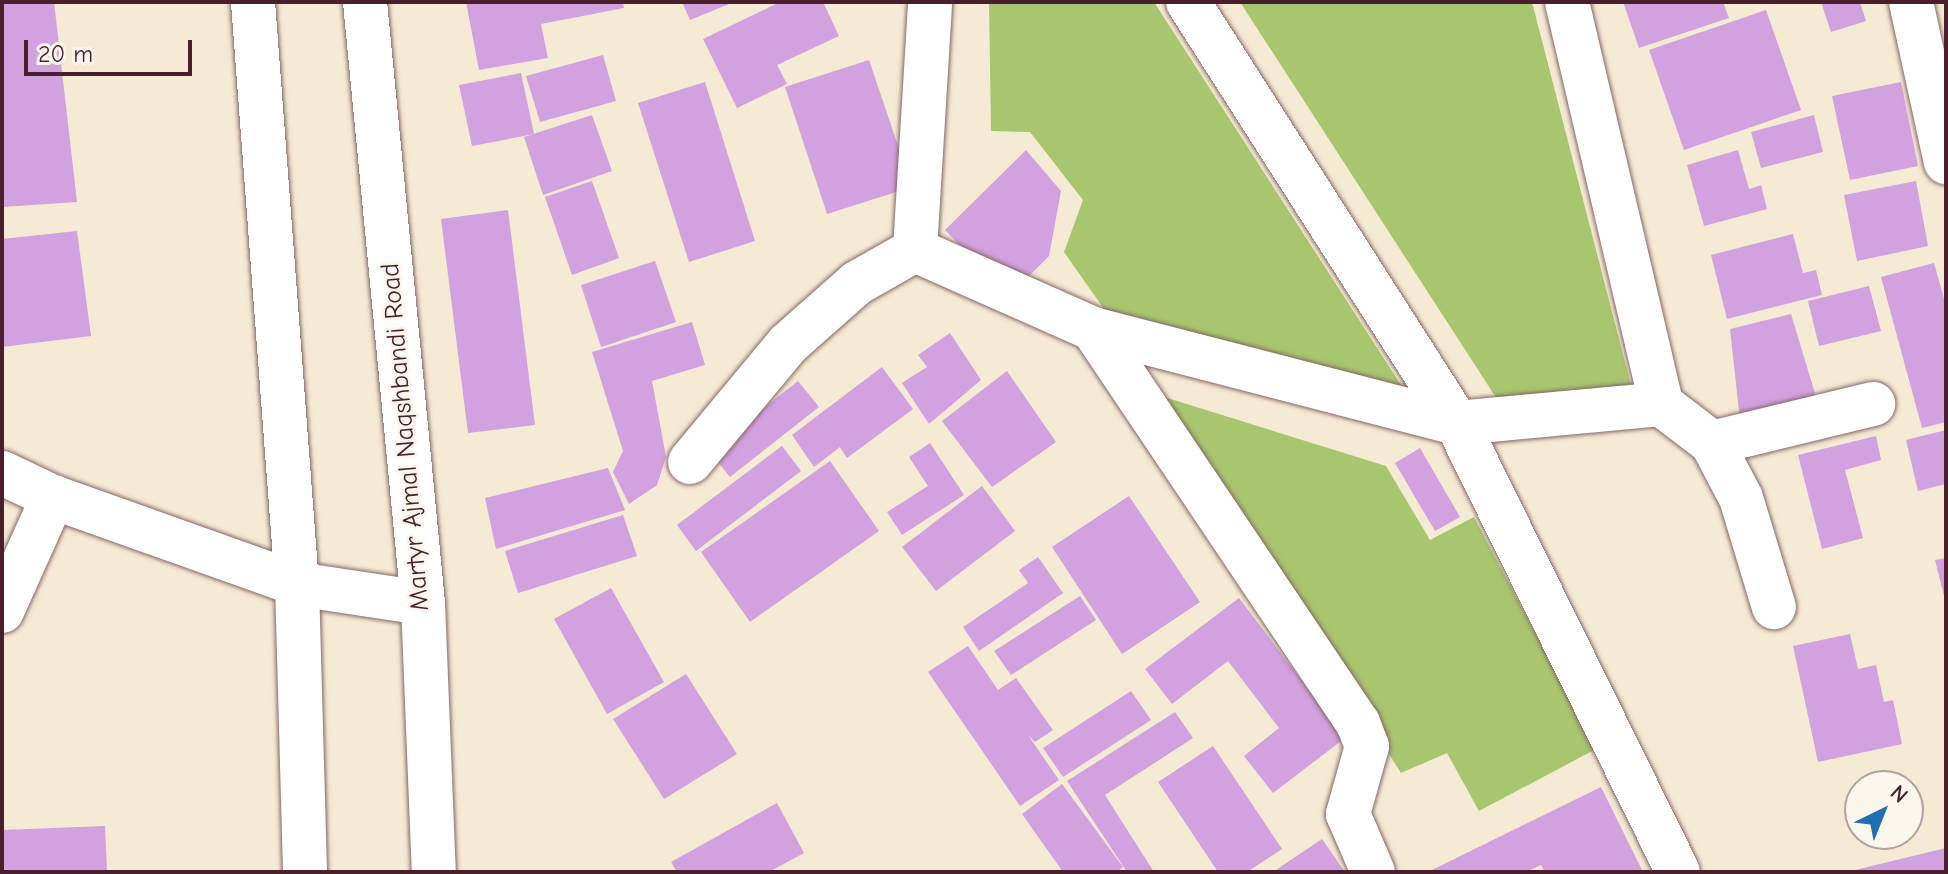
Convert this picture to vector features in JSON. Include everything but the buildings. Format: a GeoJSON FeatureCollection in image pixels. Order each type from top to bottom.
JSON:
{"type":"FeatureCollection","features":[{"type":"Feature","properties":{"kind":"main road"},"geometry":{"type":"LineString","coordinates":[[253,2],[297,584],[305,872]]}},
{"type":"Feature","properties":{"kind":"main road","name":"Martyr Ajmal Naqshbandi Road"},"geometry":{"type":"LineString","coordinates":[[365,2],[423,603],[434,872]]}},
{"type":"Feature","properties":{"kind":"main road"},"geometry":{"type":"LineString","coordinates":[[915,250],[930,2]]}},
{"type":"Feature","properties":{"kind":"main road"},"geometry":{"type":"LineString","coordinates":[[1188,2],[1457,423],[1678,872]]}},
{"type":"Feature","properties":{"kind":"main road"},"geometry":{"type":"LineString","coordinates":[[1567,2],[1661,404],[1712,443],[1741,498],[1774,607]]}},
{"type":"Feature","properties":{"kind":"main road"},"geometry":{"type":"LineString","coordinates":[[1911,2],[1946,162]]}},
{"type":"Feature","properties":{"kind":"main road"},"geometry":{"type":"LineString","coordinates":[[915,250],[1093,329],[1457,423],[1661,404]]}},
{"type":"Feature","properties":{"kind":"main road"},"geometry":{"type":"LineString","coordinates":[[690,462],[788,344],[857,283],[915,250]]}},
{"type":"Feature","properties":{"kind":"main road"},"geometry":{"type":"LineString","coordinates":[[1093,329],[1358,723],[1367,746],[1348,814],[1373,872]]}},
{"type":"Feature","properties":{"kind":"main road"},"geometry":{"type":"LineString","coordinates":[[1712,443],[1873,404]]}},
{"type":"Feature","properties":{"kind":"main road"},"geometry":{"type":"LineString","coordinates":[[2,473],[53,497],[297,584],[423,603]]}},
{"type":"Feature","properties":{"kind":"main road"},"geometry":{"type":"LineString","coordinates":[[2,611],[53,497]]}},
{"type":"Feature","properties":{"kind":"green space"},"geometry":{"type":"Polygon","coordinates":[[[989,2],[1154,2],[1419,413],[1111,319],[1064,252],[1083,200],[1030,132],[991,131],[989,2]]]}},
{"type":"Feature","properties":{"kind":"green space"},"geometry":{"type":"Polygon","coordinates":[[[1240,2],[1532,2],[1635,401],[1506,413],[1240,2]]]}},
{"type":"Feature","properties":{"kind":"green space"},"geometry":{"type":"Polygon","coordinates":[[[1161,396],[1386,466],[1430,540],[1474,517],[1596,749],[1479,811],[1447,753],[1401,773],[1161,396]]]}}]}
